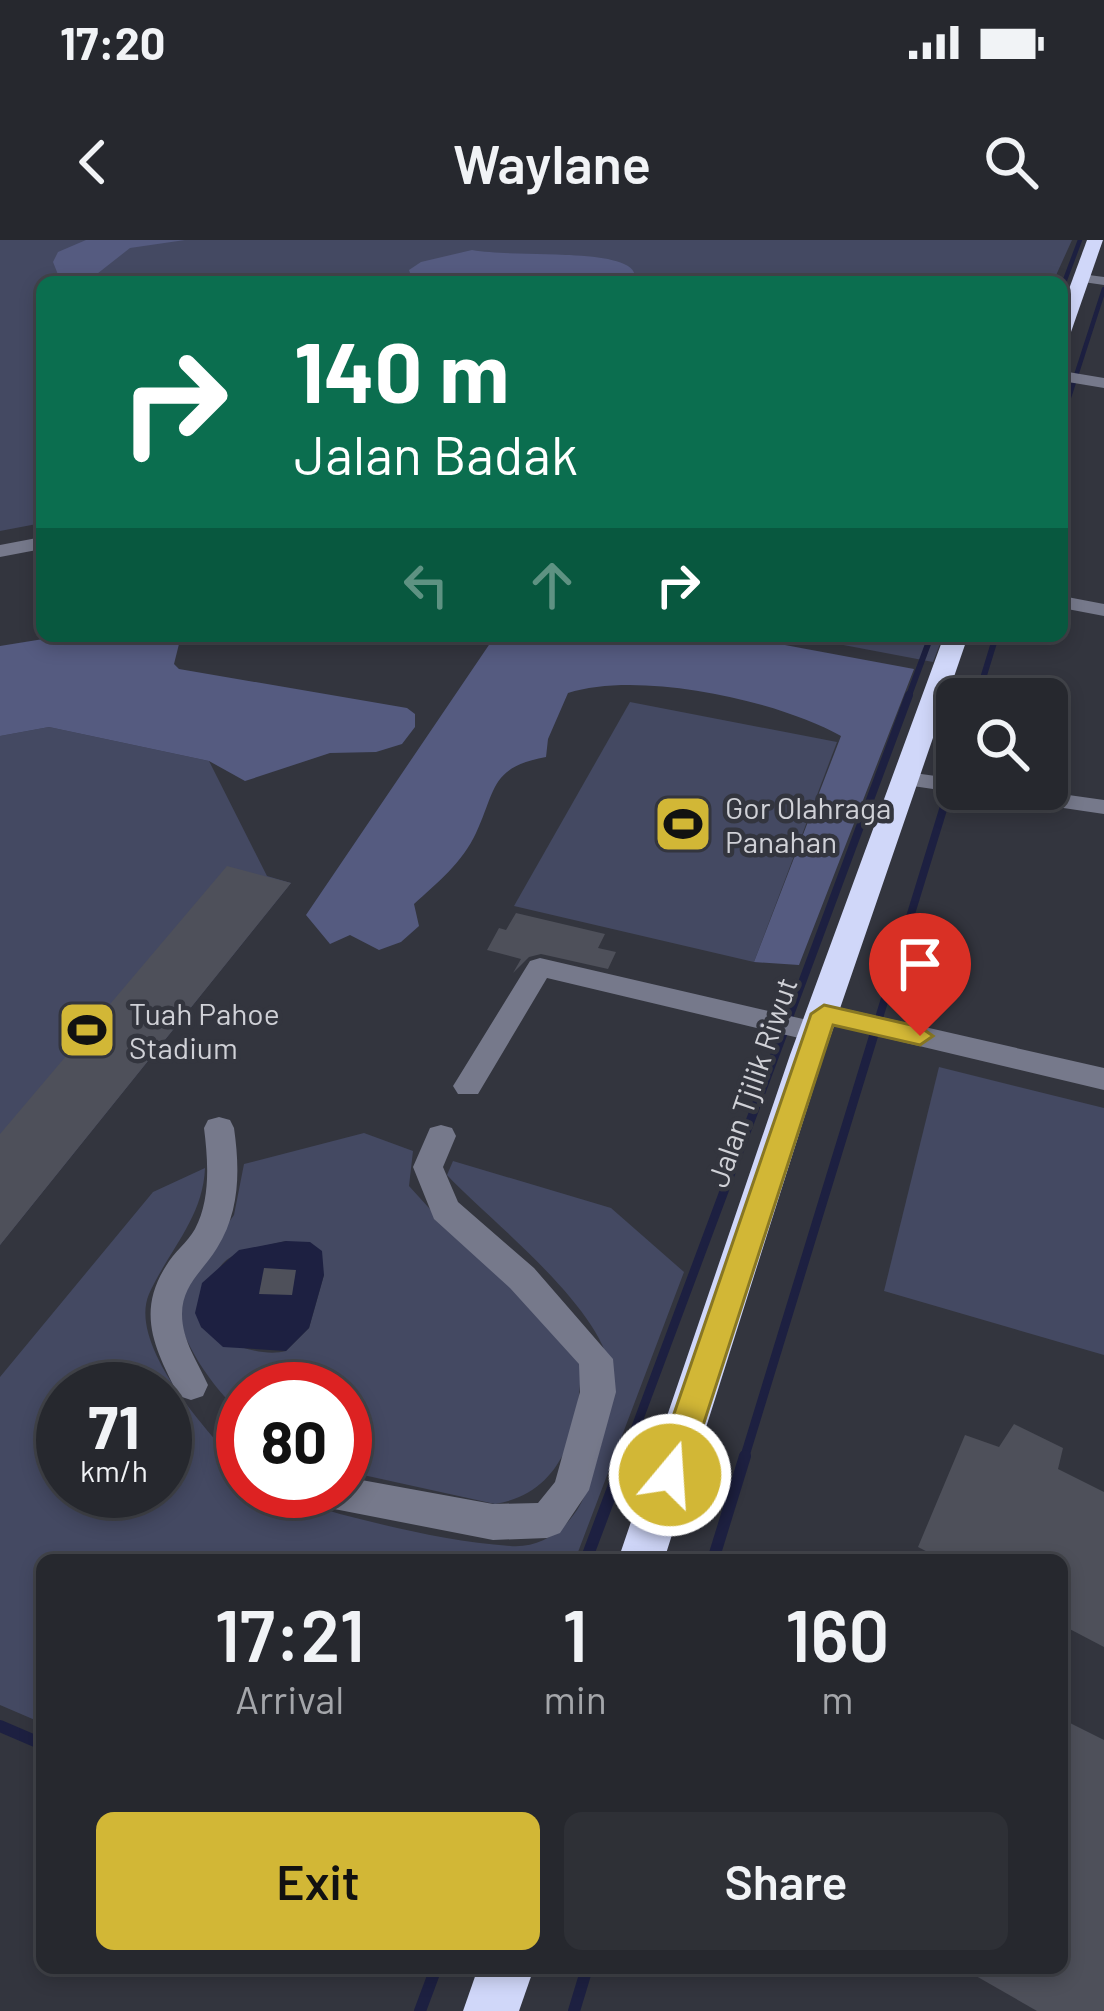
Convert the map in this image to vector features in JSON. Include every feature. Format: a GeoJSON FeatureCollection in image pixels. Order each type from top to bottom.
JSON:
{"type":"FeatureCollection","features":[{"type":"Feature","properties":{"kind":"highway"},"geometry":{"type":"LineString","coordinates":[[1068,315],[1095,240]]}},
{"type":"Feature","properties":{"kind":"highway","name":"Jalan Tjilik Riwut"},"geometry":{"type":"LineString","coordinates":[[643,1554],[820,1023],[954,642]]}},
{"type":"Feature","properties":{"kind":"highway"},"geometry":{"type":"LineString","coordinates":[[491,2011],[504,1974]]}},
{"type":"Feature","properties":{"kind":"street"},"geometry":{"type":"LineString","coordinates":[[1081,278],[1104,281]]}},
{"type":"Feature","properties":{"kind":"street"},"geometry":{"type":"LineString","coordinates":[[1068,377],[1104,383]]}},
{"type":"Feature","properties":{"kind":"street"},"geometry":{"type":"LineString","coordinates":[[1068,393],[1104,396]]}},
{"type":"Feature","properties":{"kind":"street"},"geometry":{"type":"LineString","coordinates":[[0,540],[36,533]]}},
{"type":"Feature","properties":{"kind":"street"},"geometry":{"type":"LineString","coordinates":[[0,551],[36,544]]}},
{"type":"Feature","properties":{"kind":"street"},"geometry":{"type":"LineString","coordinates":[[1068,603],[1104,610]]}},
{"type":"Feature","properties":{"kind":"street"},"geometry":{"type":"LineString","coordinates":[[907,779],[936,783]]}},
{"type":"Feature","properties":{"kind":"street"},"geometry":{"type":"LineString","coordinates":[[1068,802],[1104,807]]}},
{"type":"Feature","properties":{"kind":"street"},"geometry":{"type":"LineString","coordinates":[[468,1086],[540,967],[776,1022],[820,1023],[1104,1078]]}},
{"type":"Feature","properties":{"kind":"street"},"geometry":{"type":"LineString","coordinates":[[178,1362],[167,1342],[161,1312],[176,1276],[207,1236],[217,1211],[224,1170],[219,1128]]}},
{"type":"Feature","properties":{"kind":"street"},"geometry":{"type":"LineString","coordinates":[[372,1499],[493,1522],[547,1520],[571,1490],[598,1393],[596,1359],[522,1278],[445,1210],[428,1167],[441,1136]]}},
{"type":"Feature","properties":{"kind":"shaded area"},"geometry":{"type":"Polygon","coordinates":[[[0,240],[1072,240],[1056,276],[36,276],[36,524],[0,531],[0,240]]]}},
{"type":"Feature","properties":{"kind":"shaded area"},"geometry":{"type":"Polygon","coordinates":[[[86,240],[185,240],[130,248],[94,276],[59,276],[53,262],[58,252],[86,240]]]}},
{"type":"Feature","properties":{"kind":"shaded area"},"geometry":{"type":"Polygon","coordinates":[[[472,250],[574,255],[624,264],[636,276],[411,276],[409,270],[421,262],[472,250]]]}},
{"type":"Feature","properties":{"kind":"shaded area"},"geometry":{"type":"Polygon","coordinates":[[[36,640],[182,642],[174,664],[179,669],[407,708],[415,714],[415,727],[402,744],[376,752],[330,753],[245,781],[209,761],[49,727],[0,736],[0,646],[36,640]]]}},
{"type":"Feature","properties":{"kind":"shaded area"},"geometry":{"type":"Polygon","coordinates":[[[491,642],[769,642],[914,669],[799,965],[754,962],[841,736],[781,711],[669,687],[597,687],[568,693],[548,739],[546,757],[505,774],[464,854],[414,904],[419,926],[401,942],[379,950],[350,935],[330,944],[306,915],[491,642]]]}},
{"type":"Feature","properties":{"kind":"shaded area"},"geometry":{"type":"Polygon","coordinates":[[[828,642],[941,642],[933,662],[828,642]]]}},
{"type":"Feature","properties":{"kind":"shaded area","name":"Gor Olahraga Panahan"},"geometry":{"type":"Polygon","coordinates":[[[630,702],[837,742],[754,962],[514,906],[630,702]]]}},
{"type":"Feature","properties":{"kind":"shaded area","name":"Tuah Pahoe Stadium"},"geometry":{"type":"Polygon","coordinates":[[[49,727],[209,761],[267,876],[291,883],[0,1245],[0,736],[49,727]]]}},
{"type":"Feature","properties":{"kind":"shaded area"},"geometry":{"type":"Polygon","coordinates":[[[939,1067],[1104,1108],[1104,1355],[884,1291],[939,1067]]]}},
{"type":"Feature","properties":{"kind":"shaded area"},"geometry":{"type":"Polygon","coordinates":[[[364,1133],[413,1151],[409,1186],[459,1241],[533,1306],[581,1362],[572,1431],[553,1470],[538,1486],[495,1504],[372,1477],[372,1362],[216,1362],[216,1385],[191,1348],[173,1300],[234,1215],[244,1164],[364,1133]],[[286,1241],[245,1251],[223,1263],[211,1285],[201,1327],[242,1347],[276,1353],[286,1351],[309,1328],[324,1275],[286,1241]]]}},
{"type":"Feature","properties":{"kind":"shaded area"},"geometry":{"type":"Polygon","coordinates":[[[453,1161],[611,1208],[684,1272],[577,1554],[36,1554],[36,1720],[0,1705],[0,1377],[153,1192],[205,1168],[198,1203],[149,1294],[145,1315],[160,1362],[36,1362],[36,1518],[192,1518],[192,1412],[216,1440],[216,1518],[357,1518],[489,1544],[523,1546],[546,1539],[566,1524],[586,1492],[609,1406],[611,1377],[605,1352],[570,1297],[447,1175],[453,1161]]]}},
{"type":"Feature","properties":{"kind":"shaded area"},"geometry":{"type":"Polygon","coordinates":[[[286,1241],[310,1242],[322,1251],[324,1275],[309,1328],[286,1351],[223,1347],[201,1327],[195,1313],[202,1283],[239,1250],[286,1241]]]}},
{"type":"Feature","properties":{"kind":"building"},"geometry":{"type":"Polygon","coordinates":[[[227,866],[291,883],[0,1245],[0,1134],[227,866]]]}},
{"type":"Feature","properties":{"kind":"building"},"geometry":{"type":"Polygon","coordinates":[[[516,913],[605,934],[598,948],[616,952],[608,969],[541,954],[529,957],[513,973],[521,959],[487,950],[499,928],[506,930],[516,913]]]}},
{"type":"Feature","properties":{"kind":"building"},"geometry":{"type":"Polygon","coordinates":[[[264,1268],[296,1270],[292,1295],[259,1294],[264,1268]]]}},
{"type":"Feature","properties":{"kind":"building"},"geometry":{"type":"Polygon","coordinates":[[[1014,1424],[1063,1448],[1058,1469],[1104,1492],[1104,1647],[1068,1628],[1068,1554],[931,1554],[918,1547],[965,1435],[999,1447],[1014,1424]]]}},
{"type":"Feature","properties":{"kind":"building"},"geometry":{"type":"Polygon","coordinates":[[[1068,1722],[1104,1740],[1104,2011],[1037,2011],[972,1974],[1068,1974],[1068,1722]]]}},
{"type":"Feature","properties":{"kind":"waterway"},"geometry":{"type":"LineString","coordinates":[[1066,276],[1080,240]]}},
{"type":"Feature","properties":{"kind":"waterway"},"geometry":{"type":"LineString","coordinates":[[1068,400],[1104,289]]}},
{"type":"Feature","properties":{"kind":"waterway"},"geometry":{"type":"LineString","coordinates":[[908,698],[929,642]]}},
{"type":"Feature","properties":{"kind":"waterway"},"geometry":{"type":"LineString","coordinates":[[983,678],[994,642]]}},
{"type":"Feature","properties":{"kind":"waterway"},"geometry":{"type":"LineString","coordinates":[[784,1031],[909,695]]}},
{"type":"Feature","properties":{"kind":"waterway"},"geometry":{"type":"LineString","coordinates":[[875,1031],[943,810]]}},
{"type":"Feature","properties":{"kind":"waterway"},"geometry":{"type":"LineString","coordinates":[[624,1459],[785,1028]]}},
{"type":"Feature","properties":{"kind":"waterway"},"geometry":{"type":"LineString","coordinates":[[744,1459],[876,1028]]}},
{"type":"Feature","properties":{"kind":"waterway"},"geometry":{"type":"LineString","coordinates":[[588,1554],[625,1456]]}},
{"type":"Feature","properties":{"kind":"waterway"},"geometry":{"type":"LineString","coordinates":[[715,1554],[745,1456]]}},
{"type":"Feature","properties":{"kind":"waterway"},"geometry":{"type":"LineString","coordinates":[[0,1726],[36,1741]]}},
{"type":"Feature","properties":{"kind":"waterway"},"geometry":{"type":"LineString","coordinates":[[420,2011],[434,1974]]}},
{"type":"Feature","properties":{"kind":"waterway"},"geometry":{"type":"LineString","coordinates":[[574,2011],[585,1974]]}},
{"type":"Feature","properties":{"kind":"place","name":"Gor Olahraga Panahan"},"geometry":{"type":"Point","coordinates":[683,824]}},
{"type":"Feature","properties":{"kind":"place","name":"Tuah Pahoe Stadium"},"geometry":{"type":"Point","coordinates":[87,1030]}},
{"type":"Feature","properties":{"kind":"route"},"geometry":{"type":"LineString","coordinates":[[670,1475],[824,1014],[920,1036]]}}]}
